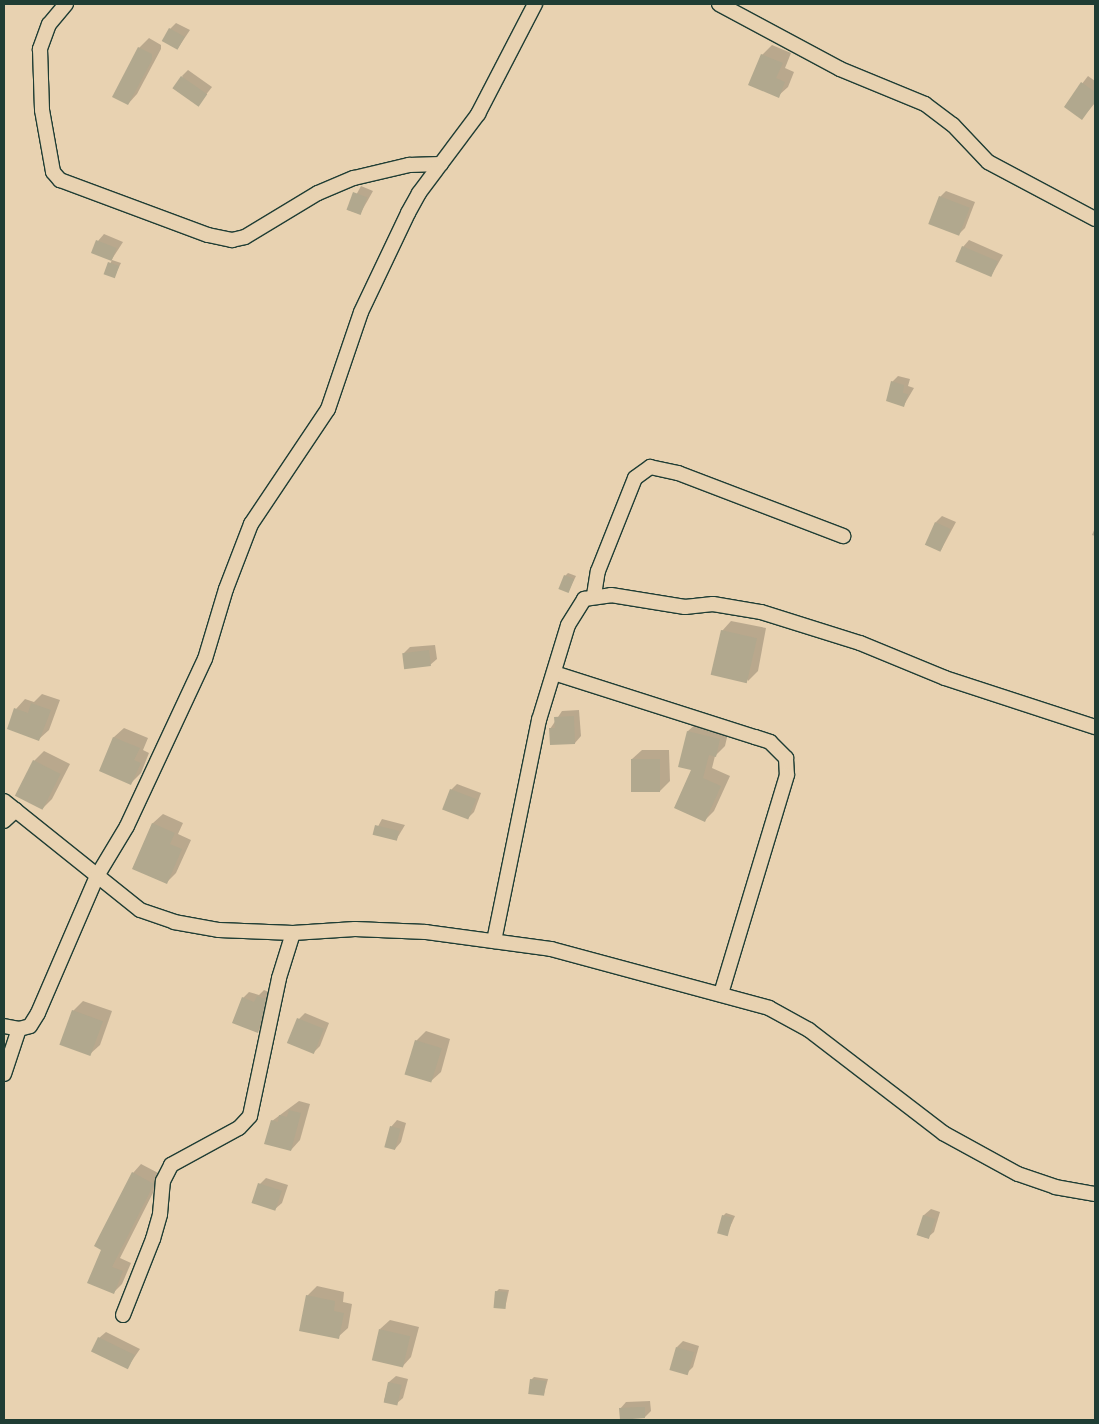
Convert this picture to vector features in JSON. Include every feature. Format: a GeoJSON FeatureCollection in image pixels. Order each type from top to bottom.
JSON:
{"type":"FeatureCollection","features":[{"type":"Feature","properties":{"kind":"street"},"geometry":{"type":"LineString","coordinates":[[66,4],[50,24],[40,49],[42,110],[53,172],[60,180],[208,235],[232,240],[245,237],[318,194],[354,178],[409,164],[442,164]]}},
{"type":"Feature","properties":{"kind":"street"},"geometry":{"type":"LineString","coordinates":[[4,1026],[19,1029],[30,1026],[38,1012],[97,876],[127,826],[205,659],[226,589],[251,524],[328,409],[378,273],[419,193],[478,114],[535,4]]}},
{"type":"Feature","properties":{"kind":"street"},"geometry":{"type":"LineString","coordinates":[[719,4],[840,69],[925,104],[953,125],[988,162],[1095,219]]}},
{"type":"Feature","properties":{"kind":"street"},"geometry":{"type":"LineString","coordinates":[[594,595],[598,571],[635,478],[650,467],[678,474],[843,536]]}},
{"type":"Feature","properties":{"kind":"street"},"geometry":{"type":"LineString","coordinates":[[494,940],[538,720],[577,606],[584,599],[594,595],[611,595],[685,607],[713,604],[761,612],[860,643],[945,678],[1095,727]]}},
{"type":"Feature","properties":{"kind":"street"},"geometry":{"type":"LineString","coordinates":[[554,674],[770,742],[786,758],[787,775],[721,994]]}},
{"type":"Feature","properties":{"kind":"street"},"geometry":{"type":"LineString","coordinates":[[4,802],[140,910],[174,922],[219,930],[293,933],[390,930],[494,940],[598,959],[769,1008],[795,1020],[910,1111],[985,1157],[1018,1174],[1055,1187],[1095,1194]]}},
{"type":"Feature","properties":{"kind":"street"},"geometry":{"type":"LineString","coordinates":[[4,821],[16,810]]}},
{"type":"Feature","properties":{"kind":"street"},"geometry":{"type":"LineString","coordinates":[[123,1315],[160,1214],[164,1181],[171,1165],[239,1128],[250,1116],[279,978],[293,933]]}},
{"type":"Feature","properties":{"kind":"street"},"geometry":{"type":"LineString","coordinates":[[4,1074],[19,1029]]}},
{"type":"Feature","properties":{"kind":"building"},"geometry":{"type":"Polygon","coordinates":[[[169,28],[185,37],[177,50],[162,41],[169,28]]]}},
{"type":"Feature","properties":{"kind":"building"},"geometry":{"type":"Polygon","coordinates":[[[138,47],[152,54],[152,60],[128,105],[112,97],[138,47]]]}},
{"type":"Feature","properties":{"kind":"building"},"geometry":{"type":"Polygon","coordinates":[[[761,54],[783,63],[776,78],[785,82],[779,98],[748,85],[761,54]]]}},
{"type":"Feature","properties":{"kind":"building"},"geometry":{"type":"Polygon","coordinates":[[[181,76],[207,94],[199,107],[172,88],[181,76]]]}},
{"type":"Feature","properties":{"kind":"building"},"geometry":{"type":"Polygon","coordinates":[[[1081,82],[1095,92],[1095,102],[1082,120],[1064,107],[1081,82]]]}},
{"type":"Feature","properties":{"kind":"building"},"geometry":{"type":"Polygon","coordinates":[[[353,192],[367,197],[361,215],[347,210],[353,192]]]}},
{"type":"Feature","properties":{"kind":"building"},"geometry":{"type":"Polygon","coordinates":[[[939,196],[970,208],[959,236],[928,224],[939,196]]]}},
{"type":"Feature","properties":{"kind":"building"},"geometry":{"type":"Polygon","coordinates":[[[96,240],[117,248],[112,261],[91,253],[96,240]]]}},
{"type":"Feature","properties":{"kind":"building"},"geometry":{"type":"Polygon","coordinates":[[[962,246],[998,261],[991,277],[955,262],[962,246]]]}},
{"type":"Feature","properties":{"kind":"building"},"geometry":{"type":"Polygon","coordinates":[[[108,262],[119,266],[115,278],[104,274],[108,262]]]}},
{"type":"Feature","properties":{"kind":"building"},"geometry":{"type":"Polygon","coordinates":[[[891,381],[904,385],[903,393],[908,394],[904,407],[886,401],[891,381]]]}},
{"type":"Feature","properties":{"kind":"building"},"geometry":{"type":"Polygon","coordinates":[[[935,522],[951,529],[940,552],[925,545],[935,522]]]}},
{"type":"Feature","properties":{"kind":"building"},"geometry":{"type":"Polygon","coordinates":[[[564,575],[574,579],[569,593],[558,589],[564,575]]]}},
{"type":"Feature","properties":{"kind":"building"},"geometry":{"type":"Polygon","coordinates":[[[721,630],[757,638],[747,683],[711,675],[721,630]]]}},
{"type":"Feature","properties":{"kind":"building"},"geometry":{"type":"Polygon","coordinates":[[[429,650],[431,666],[404,669],[402,653],[429,650]]]}},
{"type":"Feature","properties":{"kind":"building"},"geometry":{"type":"Polygon","coordinates":[[[31,703],[51,710],[39,741],[7,729],[14,708],[28,713],[31,703]]]}},
{"type":"Feature","properties":{"kind":"building"},"geometry":{"type":"Polygon","coordinates":[[[574,716],[575,744],[550,745],[549,728],[555,728],[554,717],[574,716]]]}},
{"type":"Feature","properties":{"kind":"building"},"geometry":{"type":"Polygon","coordinates":[[[687,731],[720,739],[716,757],[709,755],[703,778],[721,786],[705,822],[674,808],[691,770],[678,767],[687,731]]]}},
{"type":"Feature","properties":{"kind":"building"},"geometry":{"type":"Polygon","coordinates":[[[113,737],[140,748],[134,760],[141,763],[131,785],[99,771],[113,737]]]}},
{"type":"Feature","properties":{"kind":"building"},"geometry":{"type":"Polygon","coordinates":[[[631,759],[660,759],[660,792],[631,792],[631,759]]]}},
{"type":"Feature","properties":{"kind":"building"},"geometry":{"type":"Polygon","coordinates":[[[33,760],[61,774],[42,810],[15,796],[33,760]]]}},
{"type":"Feature","properties":{"kind":"building"},"geometry":{"type":"Polygon","coordinates":[[[450,789],[476,799],[468,820],[442,810],[450,789]]]}},
{"type":"Feature","properties":{"kind":"building"},"geometry":{"type":"Polygon","coordinates":[[[152,823],[175,833],[170,844],[182,849],[167,884],[132,869],[152,823]]]}},
{"type":"Feature","properties":{"kind":"building"},"geometry":{"type":"Polygon","coordinates":[[[375,825],[399,831],[397,841],[373,835],[375,825]]]}},
{"type":"Feature","properties":{"kind":"building"},"geometry":{"type":"Polygon","coordinates":[[[257,996],[266,999],[258,1033],[232,1023],[242,997],[254,1002],[257,996]]]}},
{"type":"Feature","properties":{"kind":"building"},"geometry":{"type":"Polygon","coordinates":[[[72,1010],[103,1021],[90,1056],[59,1045],[72,1010]]]}},
{"type":"Feature","properties":{"kind":"building"},"geometry":{"type":"Polygon","coordinates":[[[297,1018],[324,1029],[314,1054],[287,1043],[297,1018]]]}},
{"type":"Feature","properties":{"kind":"building"},"geometry":{"type":"Polygon","coordinates":[[[415,1040],[442,1048],[431,1083],[404,1074],[415,1040]]]}},
{"type":"Feature","properties":{"kind":"building"},"geometry":{"type":"Polygon","coordinates":[[[289,1110],[301,1113],[291,1151],[264,1144],[271,1120],[278,1122],[279,1115],[287,1117],[289,1110]]]}},
{"type":"Feature","properties":{"kind":"building"},"geometry":{"type":"Polygon","coordinates":[[[390,1126],[401,1129],[395,1150],[384,1147],[390,1126]]]}},
{"type":"Feature","properties":{"kind":"building"},"geometry":{"type":"Polygon","coordinates":[[[132,1172],[154,1184],[112,1267],[123,1271],[114,1294],[87,1283],[101,1250],[94,1246],[132,1172]]]}},
{"type":"Feature","properties":{"kind":"building"},"geometry":{"type":"Polygon","coordinates":[[[258,1183],[282,1191],[275,1211],[252,1203],[258,1183]]]}},
{"type":"Feature","properties":{"kind":"building"},"geometry":{"type":"Polygon","coordinates":[[[722,1215],[733,1218],[728,1236],[717,1233],[722,1215]]]}},
{"type":"Feature","properties":{"kind":"building"},"geometry":{"type":"Polygon","coordinates":[[[923,1215],[935,1219],[929,1239],[917,1235],[923,1215]]]}},
{"type":"Feature","properties":{"kind":"building"},"geometry":{"type":"Polygon","coordinates":[[[495,1291],[507,1292],[505,1309],[494,1308],[495,1291]]]}},
{"type":"Feature","properties":{"kind":"building"},"geometry":{"type":"Polygon","coordinates":[[[306,1295],[335,1301],[334,1311],[344,1313],[339,1339],[299,1331],[306,1295]]]}},
{"type":"Feature","properties":{"kind":"building"},"geometry":{"type":"Polygon","coordinates":[[[379,1329],[410,1336],[403,1367],[372,1360],[379,1329]]]}},
{"type":"Feature","properties":{"kind":"building"},"geometry":{"type":"Polygon","coordinates":[[[98,1337],[135,1355],[128,1369],[91,1351],[98,1337]]]}},
{"type":"Feature","properties":{"kind":"building"},"geometry":{"type":"Polygon","coordinates":[[[676,1347],[694,1352],[688,1375],[669,1370],[676,1347]]]}},
{"type":"Feature","properties":{"kind":"building"},"geometry":{"type":"Polygon","coordinates":[[[530,1379],[546,1381],[544,1396],[528,1394],[530,1379]]]}},
{"type":"Feature","properties":{"kind":"building"},"geometry":{"type":"Polygon","coordinates":[[[388,1382],[402,1385],[397,1405],[384,1403],[388,1382]]]}},
{"type":"Feature","properties":{"kind":"building"},"geometry":{"type":"Polygon","coordinates":[[[645,1407],[645,1418],[620,1420],[619,1408],[645,1407]]]}}]}
